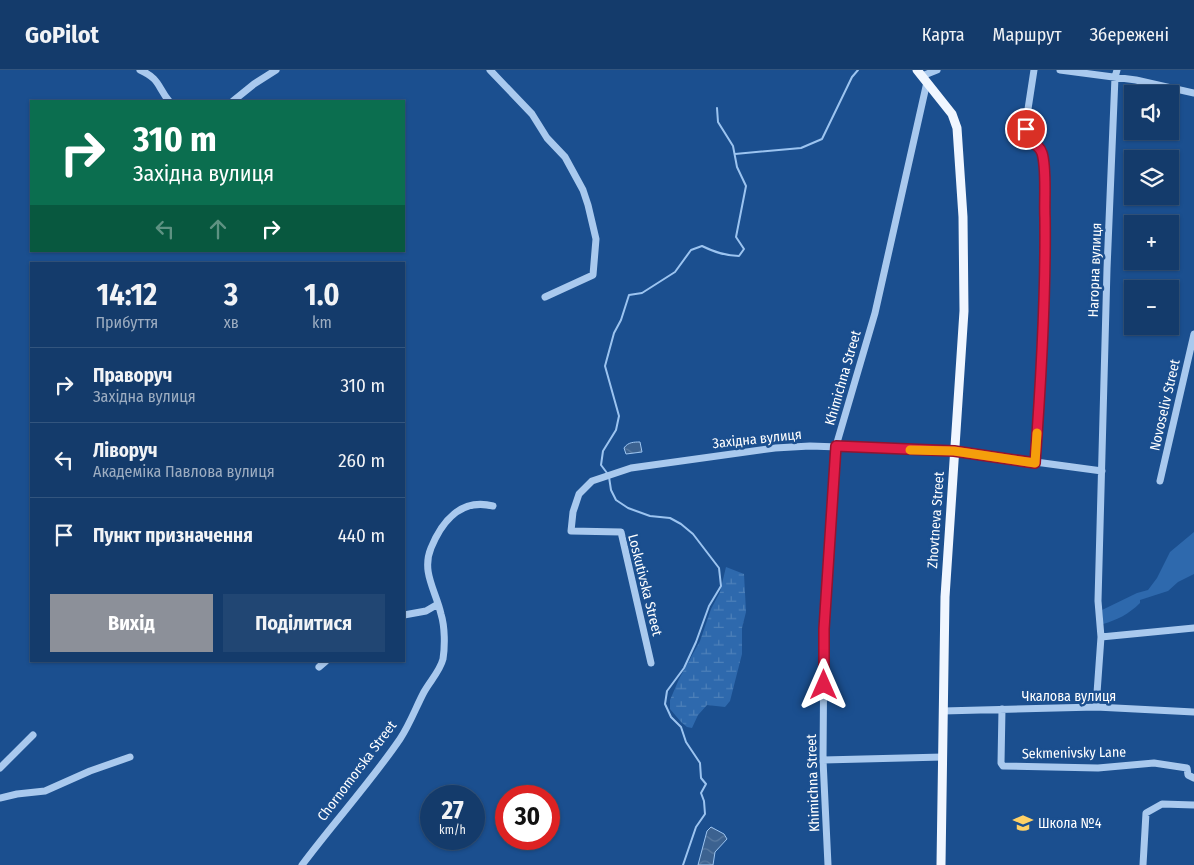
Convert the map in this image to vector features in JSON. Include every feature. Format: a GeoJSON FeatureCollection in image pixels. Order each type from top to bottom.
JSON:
{"type":"FeatureCollection","features":[{"type":"Feature","properties":{"kind":"main road","name":"Zhovtneva Street"},"geometry":{"type":"LineString","coordinates":[[922,76],[952,114],[957,128],[963,226],[964,311],[946,588],[941,865]]}},
{"type":"Feature","properties":{"kind":"street"},"geometry":{"type":"LineString","coordinates":[[140,70],[151,75],[156,80],[168,100]]}},
{"type":"Feature","properties":{"kind":"street"},"geometry":{"type":"LineString","coordinates":[[234,100],[276,70]]}},
{"type":"Feature","properties":{"kind":"street"},"geometry":{"type":"LineString","coordinates":[[490,70],[532,114],[547,138],[565,156],[583,190],[588,205],[596,239],[593,275],[544,296]]}},
{"type":"Feature","properties":{"kind":"street"},"geometry":{"type":"LineString","coordinates":[[922,76],[938,70]]}},
{"type":"Feature","properties":{"kind":"street"},"geometry":{"type":"LineString","coordinates":[[1034,70],[1024,135],[1027,140],[1036,143],[1043,154],[1045,254],[1042,358],[1035,463]]}},
{"type":"Feature","properties":{"kind":"street"},"geometry":{"type":"LineString","coordinates":[[1060,70],[1116,74],[1194,93]]}},
{"type":"Feature","properties":{"kind":"street","name":"Нагорна вулиця"},"geometry":{"type":"LineString","coordinates":[[1096,707],[1101,637],[1098,600],[1107,269],[1116,74]]}},
{"type":"Feature","properties":{"kind":"street","name":"Khimichna Street"},"geometry":{"type":"LineString","coordinates":[[828,865],[823,760],[824,629],[836,446],[875,313],[922,76]]}},
{"type":"Feature","properties":{"kind":"street","name":"Novoseliv Street"},"geometry":{"type":"LineString","coordinates":[[1160,481],[1194,334]]}},
{"type":"Feature","properties":{"kind":"street","name":"Західна вулиця"},"geometry":{"type":"LineString","coordinates":[[571,530],[573,512],[579,494],[592,481],[631,468],[775,448],[836,446],[954,451],[1102,471]]}},
{"type":"Feature","properties":{"kind":"street","name":"Chornomorska Street"},"geometry":{"type":"LineString","coordinates":[[302,865],[399,739],[431,679],[439,668],[443,658],[443,625],[427,568],[431,547],[447,522],[463,507],[472,504],[493,506]]}},
{"type":"Feature","properties":{"kind":"street","name":"Loskutivska Street"},"geometry":{"type":"LineString","coordinates":[[571,530],[621,532],[652,663]]}},
{"type":"Feature","properties":{"kind":"street"},"geometry":{"type":"LineString","coordinates":[[405,614],[426,611],[438,604]]}},
{"type":"Feature","properties":{"kind":"street"},"geometry":{"type":"LineString","coordinates":[[1101,637],[1194,628]]}},
{"type":"Feature","properties":{"kind":"street"},"geometry":{"type":"LineString","coordinates":[[319,666],[325,662]]}},
{"type":"Feature","properties":{"kind":"street","name":"Чкалова вулиця"},"geometry":{"type":"LineString","coordinates":[[943,710],[1096,707],[1194,712]]}},
{"type":"Feature","properties":{"kind":"street","name":"Sekmenivsky Lane"},"geometry":{"type":"LineString","coordinates":[[1002,709],[1001,763],[1003,766],[1098,768],[1154,763],[1187,768],[1188,774],[1194,778]]}},
{"type":"Feature","properties":{"kind":"street"},"geometry":{"type":"LineString","coordinates":[[0,768],[33,735]]}},
{"type":"Feature","properties":{"kind":"street"},"geometry":{"type":"LineString","coordinates":[[0,798],[46,791],[90,771],[130,757]]}},
{"type":"Feature","properties":{"kind":"street"},"geometry":{"type":"LineString","coordinates":[[823,760],[943,758]]}},
{"type":"Feature","properties":{"kind":"street"},"geometry":{"type":"LineString","coordinates":[[1143,865],[1146,813],[1162,804],[1194,805]]}},
{"type":"Feature","properties":{"kind":"green space"},"geometry":{"type":"Polygon","coordinates":[[[1194,532],[1194,574],[1178,582],[1168,591],[1140,600],[1136,607],[1127,613],[1103,624],[1102,610],[1137,593],[1148,590],[1157,578],[1170,552],[1194,532]]]}},
{"type":"Feature","properties":{"kind":"green space"},"geometry":{"type":"Polygon","coordinates":[[[726,567],[744,574],[746,612],[742,628],[742,654],[730,701],[725,707],[707,705],[698,715],[692,728],[687,727],[670,709],[670,700],[700,641],[711,609],[720,592],[726,567]]]}},
{"type":"Feature","properties":{"kind":"water"},"geometry":{"type":"Polygon","coordinates":[[[640,442],[642,452],[626,454],[624,448],[627,445],[640,442]]]}},
{"type":"Feature","properties":{"kind":"water"},"geometry":{"type":"Polygon","coordinates":[[[711,827],[724,834],[727,839],[715,852],[713,865],[698,865],[707,831],[711,827]]]}},
{"type":"Feature","properties":{"kind":"waterway"},"geometry":{"type":"LineString","coordinates":[[735,154],[801,148],[822,139],[852,77],[858,70]]}},
{"type":"Feature","properties":{"kind":"waterway"},"geometry":{"type":"LineString","coordinates":[[607,473],[601,465],[603,451],[616,430],[619,416],[605,366],[614,333],[621,320],[629,295],[642,293],[675,272],[691,250],[702,246],[720,253],[739,256],[744,249],[736,237],[746,186],[737,167],[733,146],[718,122],[717,108]]}},
{"type":"Feature","properties":{"kind":"waterway"},"geometry":{"type":"LineString","coordinates":[[609,477],[611,490],[616,500],[628,508],[650,516],[670,518],[681,524],[693,534],[719,568],[721,586],[709,606],[684,668],[667,691],[665,704],[671,717],[681,727],[686,742],[700,763],[701,778],[706,784],[701,793],[705,814],[696,827],[683,865]]}},
{"type":"Feature","properties":{"kind":"slow traffic"},"geometry":{"type":"LineString","coordinates":[[910,450],[954,451],[1035,463],[1037,433]]}},
{"type":"Feature","properties":{"kind":"place","name":"Школа №4"},"geometry":{"type":"Point","coordinates":[1023,823]}},
{"type":"Feature","properties":{"kind":"route"},"geometry":{"type":"LineString","coordinates":[[824,685],[824,629],[836,446],[954,451],[1035,463],[1042,358],[1045,254],[1044,169],[1043,154],[1036,143],[1027,140],[1024,135],[1026,129]]}}]}
